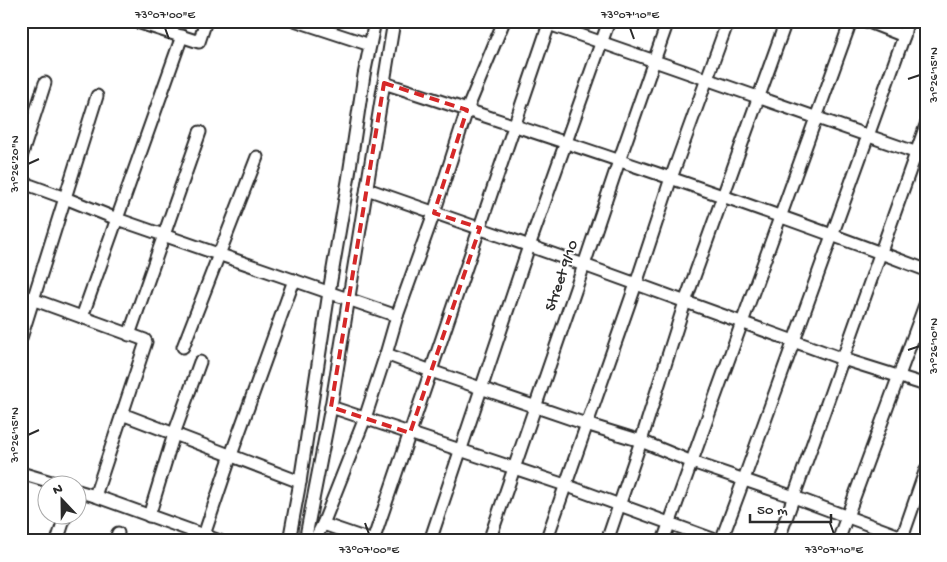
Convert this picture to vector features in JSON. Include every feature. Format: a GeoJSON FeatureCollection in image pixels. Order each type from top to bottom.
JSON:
{"type":"FeatureCollection","features":[{"type":"Feature","properties":{"kind":"street"},"geometry":{"type":"LineString","coordinates":[[134,21],[199,42],[206,21]]}},
{"type":"Feature","properties":{"kind":"street"},"geometry":{"type":"LineString","coordinates":[[297,21],[370,45]]}},
{"type":"Feature","properties":{"kind":"street"},"geometry":{"type":"LineString","coordinates":[[289,541],[375,21]]}},
{"type":"Feature","properties":{"kind":"street"},"geometry":{"type":"LineString","coordinates":[[306,541],[331,407],[394,21]]}},
{"type":"Feature","properties":{"kind":"street"},"geometry":{"type":"LineString","coordinates":[[314,541],[365,418],[397,316],[434,213],[467,110],[504,21]]}},
{"type":"Feature","properties":{"kind":"street"},"geometry":{"type":"LineString","coordinates":[[430,541],[529,246],[609,21]]}},
{"type":"Feature","properties":{"kind":"street","name":"Street 9/10"},"geometry":{"type":"LineString","coordinates":[[489,541],[618,161],[668,21]]}},
{"type":"Feature","properties":{"kind":"street"},"geometry":{"type":"LineString","coordinates":[[546,541],[671,178],[728,21]]}},
{"type":"Feature","properties":{"kind":"street"},"geometry":{"type":"LineString","coordinates":[[607,541],[642,441],[685,302],[786,21]]}},
{"type":"Feature","properties":{"kind":"street"},"geometry":{"type":"LineString","coordinates":[[663,541],[851,21]]}},
{"type":"Feature","properties":{"kind":"street"},"geometry":{"type":"LineString","coordinates":[[866,21],[904,36]]}},
{"type":"Feature","properties":{"kind":"street"},"geometry":{"type":"LineString","coordinates":[[331,407],[565,485],[720,541],[904,36],[907,21]]}},
{"type":"Feature","properties":{"kind":"street"},"geometry":{"type":"LineString","coordinates":[[322,524],[373,541],[480,228],[547,22],[601,43],[921,154]]}},
{"type":"Feature","properties":{"kind":"street"},"geometry":{"type":"LineString","coordinates":[[82,317],[182,36]]}},
{"type":"Feature","properties":{"kind":"street"},"geometry":{"type":"LineString","coordinates":[[21,157],[45,83]]}},
{"type":"Feature","properties":{"kind":"street"},"geometry":{"type":"LineString","coordinates":[[384,83],[724,196],[926,270]]}},
{"type":"Feature","properties":{"kind":"street"},"geometry":{"type":"LineString","coordinates":[[21,338],[97,96]]}},
{"type":"Feature","properties":{"kind":"street"},"geometry":{"type":"LineString","coordinates":[[778,541],[880,253],[921,154],[926,125]]}},
{"type":"Feature","properties":{"kind":"street"},"geometry":{"type":"LineString","coordinates":[[129,335],[200,132]]}},
{"type":"Feature","properties":{"kind":"street"},"geometry":{"type":"LineString","coordinates":[[182,346],[257,157]]}},
{"type":"Feature","properties":{"kind":"street"},"geometry":{"type":"LineString","coordinates":[[21,182],[116,219],[397,316]]}},
{"type":"Feature","properties":{"kind":"street"},"geometry":{"type":"LineString","coordinates":[[367,189],[794,341],[926,385]]}},
{"type":"Feature","properties":{"kind":"street"},"geometry":{"type":"LineString","coordinates":[[204,535],[294,280]]}},
{"type":"Feature","properties":{"kind":"street"},"geometry":{"type":"LineString","coordinates":[[21,295],[144,340],[146,345],[95,496]]}},
{"type":"Feature","properties":{"kind":"street"},"geometry":{"type":"LineString","coordinates":[[838,541],[926,302]]}},
{"type":"Feature","properties":{"kind":"street"},"geometry":{"type":"LineString","coordinates":[[386,354],[586,424],[642,441],[692,462],[846,516],[901,539],[923,487],[926,469]]}},
{"type":"Feature","properties":{"kind":"street"},"geometry":{"type":"LineString","coordinates":[[148,516],[174,434],[200,362]]}},
{"type":"Feature","properties":{"kind":"street"},"geometry":{"type":"LineString","coordinates":[[122,414],[300,482]]}},
{"type":"Feature","properties":{"kind":"street"},"geometry":{"type":"LineString","coordinates":[[21,473],[38,478]]}},
{"type":"Feature","properties":{"kind":"street"},"geometry":{"type":"LineString","coordinates":[[88,494],[220,541]]}},
{"type":"Feature","properties":{"kind":"street"},"geometry":{"type":"LineString","coordinates":[[57,541],[63,524]]}},
{"type":"Feature","properties":{"kind":"highlighted area"},"geometry":{"type":"Polygon","coordinates":[[[384,83],[467,110],[434,213],[480,228],[410,433],[331,407],[384,83]]]}}]}
